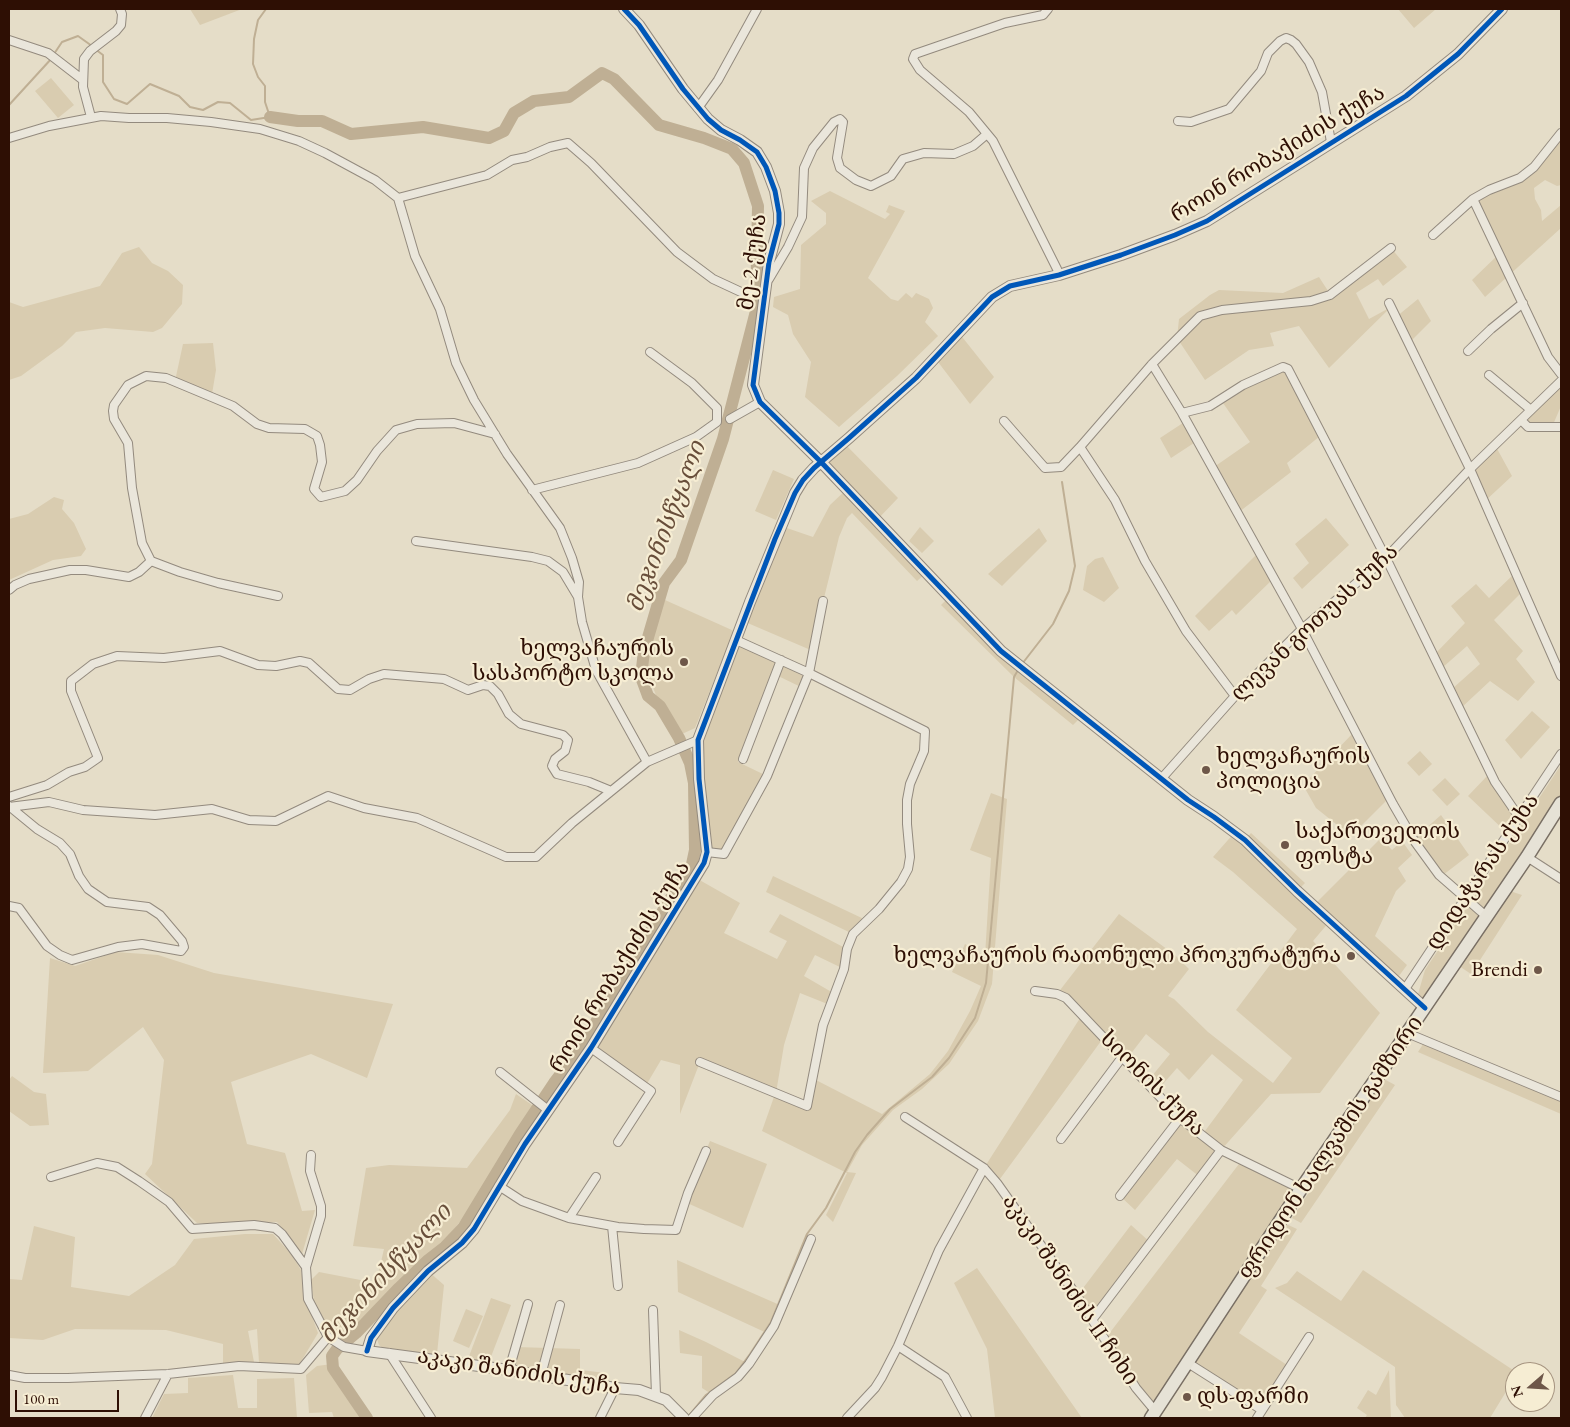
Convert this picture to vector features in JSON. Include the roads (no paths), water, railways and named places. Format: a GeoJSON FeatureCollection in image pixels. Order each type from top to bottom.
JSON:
{"type":"FeatureCollection","features":[{"type":"Feature","properties":{"kind":"main road","name":"ფრიდონ ხალვაშის გამზირი"},"geometry":{"type":"LineString","coordinates":[[1154,1415],[1301,1188],[1528,857],[1561,803]]}},
{"type":"Feature","properties":{"kind":"street"},"geometry":{"type":"LineString","coordinates":[[92,117],[83,80],[84,59],[121,25],[122,14],[120,9]]}},
{"type":"Feature","properties":{"kind":"street","name":"მე-2 ქუჩა"},"geometry":{"type":"LineString","coordinates":[[624,9],[640,25],[683,89],[708,120],[757,152],[766,167],[775,191],[779,224],[762,296],[753,385],[760,402]]}},
{"type":"Feature","properties":{"kind":"street"},"geometry":{"type":"LineString","coordinates":[[698,108],[718,80],[757,9]]}},
{"type":"Feature","properties":{"kind":"street"},"geometry":{"type":"LineString","coordinates":[[1048,9],[1043,14],[1005,23],[915,54],[913,59],[920,70],[969,112],[992,141],[1058,269],[1059,275]]}},
{"type":"Feature","properties":{"kind":"street","name":"როინ რობაქიძის ქუჩა"},"geometry":{"type":"LineString","coordinates":[[367,1351],[371,1338],[392,1308],[428,1271],[462,1243],[474,1229],[546,1109],[591,1048],[704,863],[707,852],[693,741],[736,640],[775,539],[795,493],[803,480],[916,378],[992,297],[1010,286],[1059,275],[1175,235],[1207,221],[1406,96],[1458,54],[1502,9]]}},
{"type":"Feature","properties":{"kind":"street"},"geometry":{"type":"LineString","coordinates":[[1178,121],[1191,122],[1229,109],[1261,71],[1268,53],[1280,41],[1286,38],[1296,44],[1309,62],[1322,92],[1330,142]]}},
{"type":"Feature","properties":{"kind":"street"},"geometry":{"type":"LineString","coordinates":[[9,40],[48,53],[83,80]]}},
{"type":"Feature","properties":{"kind":"street"},"geometry":{"type":"LineString","coordinates":[[9,138],[49,126],[92,117],[167,118],[260,129],[299,141],[325,153],[375,180],[398,198],[415,256],[440,309],[456,363],[474,400],[532,490],[560,528],[579,582],[578,597],[582,622],[596,670],[647,762]]}},
{"type":"Feature","properties":{"kind":"street"},"geometry":{"type":"LineString","coordinates":[[766,283],[788,247],[802,217],[804,168],[813,148],[834,122],[840,119],[843,122],[836,158],[840,168],[856,180],[871,186],[891,176],[903,159],[924,154],[954,154],[973,146],[987,134]]}},
{"type":"Feature","properties":{"kind":"street"},"geometry":{"type":"LineString","coordinates":[[1434,235],[1473,199],[1489,190],[1520,178],[1534,167],[1561,133]]}},
{"type":"Feature","properties":{"kind":"street"},"geometry":{"type":"LineString","coordinates":[[398,198],[487,175],[512,160],[528,158],[550,147],[568,143],[591,163],[677,252],[713,279],[741,292],[762,296]]}},
{"type":"Feature","properties":{"kind":"street"},"geometry":{"type":"LineString","coordinates":[[1473,199],[1548,357],[1561,374]]}},
{"type":"Feature","properties":{"kind":"street"},"geometry":{"type":"LineString","coordinates":[[1004,422],[1045,468],[1061,467],[1080,448],[1152,364],[1200,316],[1222,310],[1311,301],[1330,295],[1391,248]]}},
{"type":"Feature","properties":{"kind":"street"},"geometry":{"type":"LineString","coordinates":[[1390,303],[1470,469],[1561,676]]}},
{"type":"Feature","properties":{"kind":"street"},"geometry":{"type":"LineString","coordinates":[[1468,351],[1523,303]]}},
{"type":"Feature","properties":{"kind":"street"},"geometry":{"type":"LineString","coordinates":[[532,490],[638,463],[696,437],[717,422],[717,408],[692,382],[650,352]]}},
{"type":"Feature","properties":{"kind":"street"},"geometry":{"type":"LineString","coordinates":[[1152,364],[1182,413],[1302,629],[1393,804],[1415,842],[1439,875],[1465,900],[1486,916]]}},
{"type":"Feature","properties":{"kind":"street"},"geometry":{"type":"LineString","coordinates":[[1182,413],[1210,406],[1243,385],[1286,367],[1288,369],[1386,558],[1495,782],[1519,817]]}},
{"type":"Feature","properties":{"kind":"street"},"geometry":{"type":"LineString","coordinates":[[1490,375],[1531,410]]}},
{"type":"Feature","properties":{"kind":"street"},"geometry":{"type":"LineString","coordinates":[[278,596],[218,583],[151,561],[142,543],[132,488],[128,444],[114,419],[114,405],[128,385],[146,376],[166,378],[233,406],[257,424],[269,428],[305,429],[317,436],[320,445],[322,462],[314,489],[321,497],[345,491],[357,480],[377,451],[396,430],[417,424],[454,423],[495,434]]}},
{"type":"Feature","properties":{"kind":"street","name":"ლევან გოთუას ქუჩა"},"geometry":{"type":"LineString","coordinates":[[1162,778],[1236,696],[1302,629],[1386,558],[1470,469],[1561,381]]}},
{"type":"Feature","properties":{"kind":"street"},"geometry":{"type":"LineString","coordinates":[[730,419],[760,402],[821,462],[1001,651],[1188,800],[1245,840],[1424,1008]]}},
{"type":"Feature","properties":{"kind":"street"},"geometry":{"type":"LineString","coordinates":[[1521,420],[1528,427],[1561,427]]}},
{"type":"Feature","properties":{"kind":"street"},"geometry":{"type":"LineString","coordinates":[[1080,448],[1115,500],[1146,561],[1186,631],[1236,696]]}},
{"type":"Feature","properties":{"kind":"street"},"geometry":{"type":"LineString","coordinates":[[416,541],[532,557],[548,561],[563,572],[578,597]]}},
{"type":"Feature","properties":{"kind":"street"},"geometry":{"type":"LineString","coordinates":[[9,590],[29,579],[70,570],[86,570],[129,578],[151,561]]}},
{"type":"Feature","properties":{"kind":"street"},"geometry":{"type":"LineString","coordinates":[[707,852],[724,854],[767,776],[809,673],[823,602]]}},
{"type":"Feature","properties":{"kind":"street"},"geometry":{"type":"LineString","coordinates":[[700,1062],[807,1106],[823,1025],[844,969],[847,949],[853,934],[879,909],[901,882],[908,869],[910,857],[906,824],[906,800],[910,784],[924,751],[925,731],[809,673],[736,640]]}},
{"type":"Feature","properties":{"kind":"street"},"geometry":{"type":"LineString","coordinates":[[9,797],[46,785],[69,772],[85,767],[98,758],[71,691],[71,681],[92,664],[117,656],[164,658],[220,651],[258,665],[276,666],[300,661],[309,663],[338,689],[350,690],[369,679],[384,674],[444,679],[468,690],[484,685],[490,686],[498,694],[509,714],[521,724],[563,735],[568,740],[565,751],[555,759],[552,766],[557,774],[589,782],[610,791]]}},
{"type":"Feature","properties":{"kind":"street"},"geometry":{"type":"LineString","coordinates":[[743,759],[781,660]]}},
{"type":"Feature","properties":{"kind":"street"},"geometry":{"type":"LineString","coordinates":[[9,807],[49,802],[82,810],[155,814],[212,809],[250,820],[276,821],[328,796],[364,808],[417,818],[506,857],[536,857],[610,791],[647,762],[693,741]]}},
{"type":"Feature","properties":{"kind":"street","name":"დიდაჭარას ქუხა"},"geometry":{"type":"LineString","coordinates":[[1405,989],[1561,754]]}},
{"type":"Feature","properties":{"kind":"street"},"geometry":{"type":"LineString","coordinates":[[9,802],[9,807]]}},
{"type":"Feature","properties":{"kind":"street"},"geometry":{"type":"LineString","coordinates":[[9,807],[37,829],[60,843],[70,854],[79,876],[88,889],[107,902],[148,907],[160,915],[182,941],[184,947],[182,951],[142,944],[118,947],[72,960],[60,956],[47,946],[19,908],[9,906]]}},
{"type":"Feature","properties":{"kind":"street"},"geometry":{"type":"LineString","coordinates":[[1528,857],[1561,879]]}},
{"type":"Feature","properties":{"kind":"street","name":"სიონის ქუჩა"},"geometry":{"type":"LineString","coordinates":[[1035,991],[1057,994],[1066,998],[1180,1118],[1221,1150],[1301,1188]]}},
{"type":"Feature","properties":{"kind":"street"},"geometry":{"type":"LineString","coordinates":[[1407,1033],[1561,1098]]}},
{"type":"Feature","properties":{"kind":"street"},"geometry":{"type":"LineString","coordinates":[[591,1048],[651,1091],[618,1142]]}},
{"type":"Feature","properties":{"kind":"street"},"geometry":{"type":"LineString","coordinates":[[1061,1139],[1123,1056]]}},
{"type":"Feature","properties":{"kind":"street"},"geometry":{"type":"LineString","coordinates":[[500,1072],[546,1109]]}},
{"type":"Feature","properties":{"kind":"street","name":"აკაკი შანიძის II ჩიხი"},"geometry":{"type":"LineString","coordinates":[[905,1118],[984,1168],[997,1183],[1045,1250],[1154,1415]]}},
{"type":"Feature","properties":{"kind":"street"},"geometry":{"type":"LineString","coordinates":[[1120,1196],[1180,1118]]}},
{"type":"Feature","properties":{"kind":"street"},"geometry":{"type":"LineString","coordinates":[[1092,1320],[1221,1150]]}},
{"type":"Feature","properties":{"kind":"street"},"geometry":{"type":"LineString","coordinates":[[499,1186],[522,1201],[569,1218],[612,1226],[676,1230],[688,1193],[706,1151]]}},
{"type":"Feature","properties":{"kind":"street"},"geometry":{"type":"LineString","coordinates":[[9,1375],[25,1378],[68,1378],[168,1374],[239,1366],[301,1369],[330,1338],[308,1299],[306,1267],[321,1216],[321,1206],[310,1171],[311,1155]]}},
{"type":"Feature","properties":{"kind":"street"},"geometry":{"type":"LineString","coordinates":[[51,1178],[97,1163],[118,1167],[169,1202],[192,1229],[254,1225],[275,1228],[282,1234],[306,1267]]}},
{"type":"Feature","properties":{"kind":"street","name":"აკაკი შანიძის II ჩიხი"},"geometry":{"type":"LineString","coordinates":[[847,1418],[875,1388],[898,1346],[939,1250],[984,1168]]}},
{"type":"Feature","properties":{"kind":"street"},"geometry":{"type":"LineString","coordinates":[[569,1218],[596,1177]]}},
{"type":"Feature","properties":{"kind":"street"},"geometry":{"type":"LineString","coordinates":[[612,1226],[618,1286]]}},
{"type":"Feature","properties":{"kind":"street"},"geometry":{"type":"LineString","coordinates":[[692,1418],[713,1395],[738,1377],[749,1364],[774,1326],[811,1239]]}},
{"type":"Feature","properties":{"kind":"street"},"geometry":{"type":"LineString","coordinates":[[509,1370],[528,1304]]}},
{"type":"Feature","properties":{"kind":"street"},"geometry":{"type":"LineString","coordinates":[[541,1375],[560,1305]]}},
{"type":"Feature","properties":{"kind":"street"},"geometry":{"type":"LineString","coordinates":[[653,1310],[656,1395]]}},
{"type":"Feature","properties":{"kind":"street"},"geometry":{"type":"LineString","coordinates":[[1257,1418],[1309,1337]]}},
{"type":"Feature","properties":{"kind":"street","name":"აკაკი შანიძის ქუჩა"},"geometry":{"type":"LineString","coordinates":[[330,1338],[344,1347],[367,1351],[639,1390],[666,1400],[684,1418]]}},
{"type":"Feature","properties":{"kind":"street"},"geometry":{"type":"LineString","coordinates":[[898,1346],[945,1377],[967,1418]]}},
{"type":"Feature","properties":{"kind":"street"},"geometry":{"type":"LineString","coordinates":[[389,1353],[431,1418]]}},
{"type":"Feature","properties":{"kind":"street"},"geometry":{"type":"LineString","coordinates":[[1188,1363],[1262,1410]]}},
{"type":"Feature","properties":{"kind":"street"},"geometry":{"type":"LineString","coordinates":[[144,1418],[168,1374]]}},
{"type":"Feature","properties":{"kind":"street"},"geometry":{"type":"LineString","coordinates":[[600,1418],[615,1388]]}},
{"type":"Feature","properties":{"kind":"waterway"},"geometry":{"type":"LineString","coordinates":[[95,49],[103,55],[103,82],[114,99],[127,104],[150,84],[179,96],[190,107],[203,110],[218,102],[230,103],[251,120],[270,117],[265,102],[265,86],[258,77],[253,64],[254,39],[258,20],[266,9]]}},
{"type":"Feature","properties":{"kind":"waterway"},"geometry":{"type":"LineString","coordinates":[[54,54],[62,42],[78,36],[92,46]]}},
{"type":"Feature","properties":{"kind":"waterway"},"geometry":{"type":"LineString","coordinates":[[9,105],[52,58]]}},
{"type":"Feature","properties":{"kind":"waterway","name":"მეჯინისწყალი"},"geometry":{"type":"LineString","coordinates":[[270,117],[298,121],[322,121],[351,134],[423,127],[489,138],[504,131],[514,113],[534,101],[569,97],[602,73],[614,79],[659,125],[704,138],[732,149],[744,163],[758,206],[756,311],[723,439],[681,560],[664,583],[644,651],[641,677],[648,696],[660,706],[679,738],[690,763],[694,783],[695,850],[691,869],[667,904],[574,1057],[520,1134],[463,1228],[445,1247],[427,1261],[399,1288],[332,1356],[333,1368],[367,1418]]}},
{"type":"Feature","properties":{"kind":"waterway"},"geometry":{"type":"LineString","coordinates":[[1022,664],[1053,624],[1069,591],[1075,566],[1062,482]]}},
{"type":"Feature","properties":{"kind":"waterway"},"geometry":{"type":"LineString","coordinates":[[687,1418],[706,1395],[736,1373],[771,1322],[807,1234],[826,1208],[855,1152],[867,1135],[890,1109],[932,1077],[949,1058],[975,1018],[986,983],[1014,677],[1018,670]]}},
{"type":"Feature","properties":{"kind":"place","name":"ხელვაჩაურის სასპორტო სკოლა"},"geometry":{"type":"Point","coordinates":[684,662]}},
{"type":"Feature","properties":{"kind":"place","name":"ხელვაჩაურის პოლიცია"},"geometry":{"type":"Point","coordinates":[1206,770]}},
{"type":"Feature","properties":{"kind":"place","name":"საქართველოს ფოსტა"},"geometry":{"type":"Point","coordinates":[1285,845]}},
{"type":"Feature","properties":{"kind":"place","name":"ხელვაჩაურის რაიონული პროკურატურა"},"geometry":{"type":"Point","coordinates":[1351,956]}},
{"type":"Feature","properties":{"kind":"place","name":"Brendi"},"geometry":{"type":"Point","coordinates":[1538,970]}},
{"type":"Feature","properties":{"kind":"place","name":"დს-ფარმი"},"geometry":{"type":"Point","coordinates":[1187,1397]}}]}
